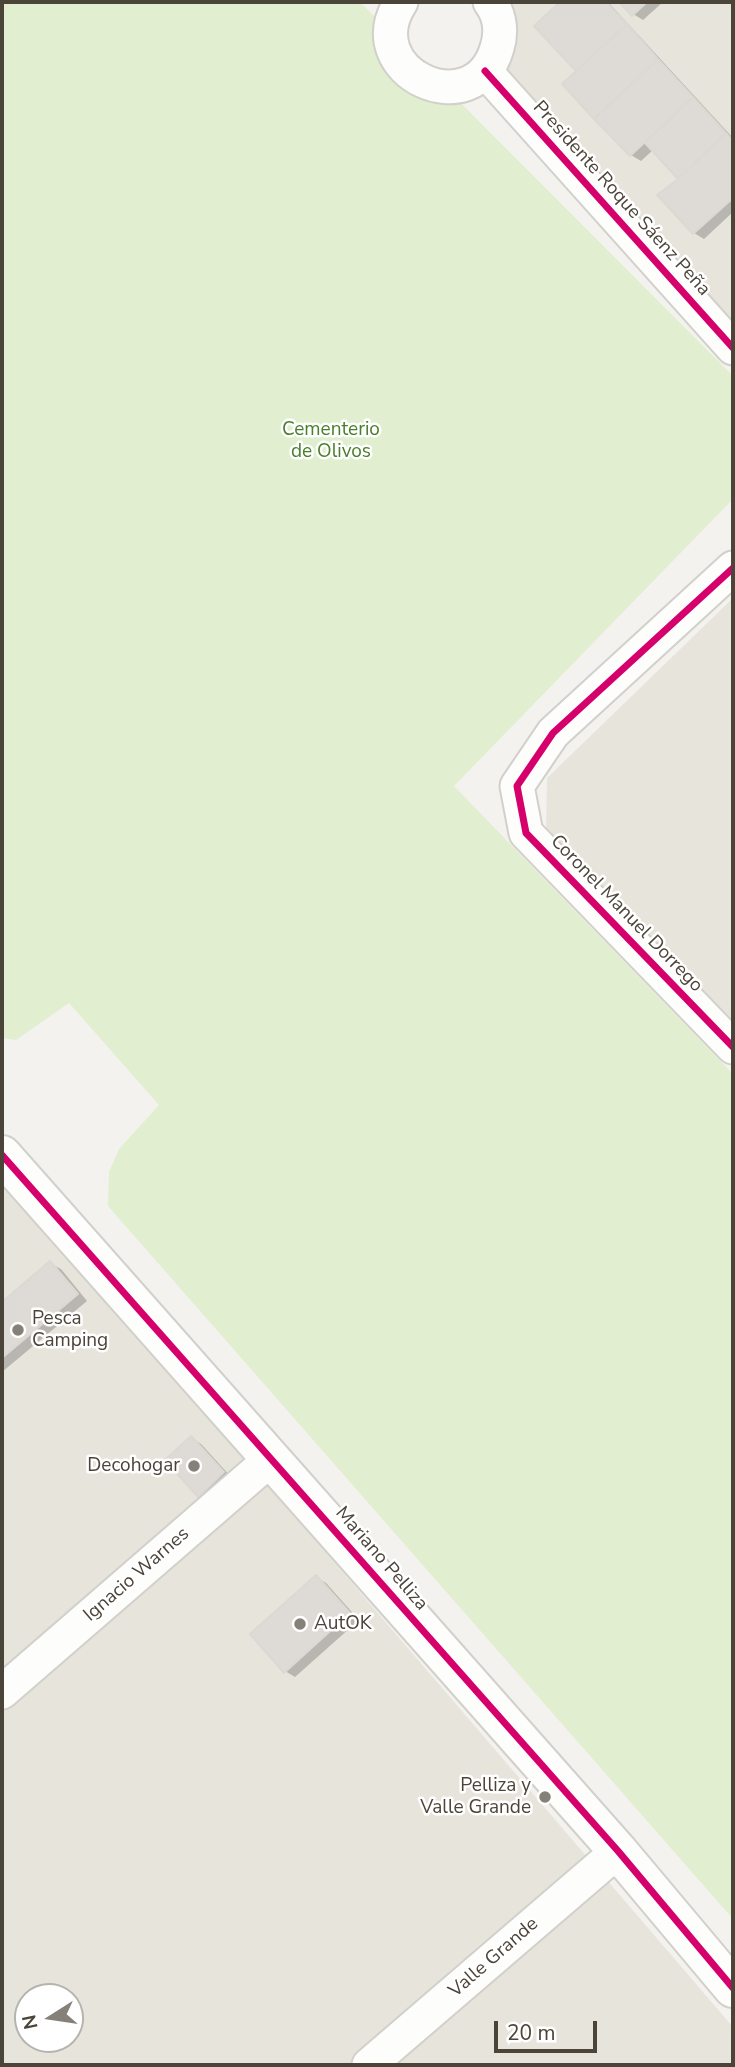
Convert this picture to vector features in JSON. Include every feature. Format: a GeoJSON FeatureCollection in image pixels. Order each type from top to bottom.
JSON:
{"type":"FeatureCollection","features":[{"type":"Feature","properties":{"kind":"street"},"geometry":{"type":"LineString","coordinates":[[401,2],[393,20],[391,37],[396,54],[405,69],[427,85],[454,87],[471,82],[485,71],[495,57],[500,24],[490,2]]}},
{"type":"Feature","properties":{"kind":"street","name":"Presidente Roque Sáenz Peña"},"geometry":{"type":"LineString","coordinates":[[485,71],[733,348]]}},
{"type":"Feature","properties":{"kind":"street","name":"Coronel Manuel Dorrego"},"geometry":{"type":"LineString","coordinates":[[733,568],[553,733],[517,786],[526,833],[733,1046]]}},
{"type":"Feature","properties":{"kind":"street","name":"Mariano Pelliza"},"geometry":{"type":"LineString","coordinates":[[2,1154],[618,1851],[733,1988]]}},
{"type":"Feature","properties":{"kind":"street","name":"Ignacio Warnes"},"geometry":{"type":"LineString","coordinates":[[2,1692],[272,1458]]}},
{"type":"Feature","properties":{"kind":"street","name":"Valle Grande"},"geometry":{"type":"LineString","coordinates":[[369,2065],[618,1851]]}},
{"type":"Feature","properties":{"kind":"shaded area"},"geometry":{"type":"Polygon","coordinates":[[[490,2],[733,2],[733,348],[495,57],[490,2]]]}},
{"type":"Feature","properties":{"kind":"shaded area"},"geometry":{"type":"Polygon","coordinates":[[[733,598],[733,1025],[546,833],[547,778],[733,598]]]}},
{"type":"Feature","properties":{"kind":"shaded area"},"geometry":{"type":"Polygon","coordinates":[[[2,1175],[733,2027],[733,2065],[2,2065],[2,1175]]]}},
{"type":"Feature","properties":{"kind":"green space","name":"Cementerio de Olivos"},"geometry":{"type":"Polygon","coordinates":[[[2,2],[360,2],[733,376],[733,499],[454,786],[733,1074],[733,1919],[108,1206],[109,1172],[119,1149],[159,1105],[69,1003],[16,1040],[2,1038],[2,2]]]}},
{"type":"Feature","properties":{"kind":"building"},"geometry":{"type":"Polygon","coordinates":[[[560,2],[606,2],[627,24],[576,71],[534,26],[560,2]]]}},
{"type":"Feature","properties":{"kind":"building"},"geometry":{"type":"Polygon","coordinates":[[[619,2],[647,2],[632,16],[619,2]]]}},
{"type":"Feature","properties":{"kind":"building"},"geometry":{"type":"Polygon","coordinates":[[[627,24],[658,59],[594,119],[562,84],[627,24]]]}},
{"type":"Feature","properties":{"kind":"building"},"geometry":{"type":"Polygon","coordinates":[[[658,59],[693,97],[630,156],[594,119],[658,59]]]}},
{"type":"Feature","properties":{"kind":"building"},"geometry":{"type":"Polygon","coordinates":[[[693,97],[726,133],[678,179],[645,143],[693,97]]]}},
{"type":"Feature","properties":{"kind":"building"},"geometry":{"type":"Polygon","coordinates":[[[726,133],[733,141],[733,198],[693,234],[657,195],[678,179],[726,133]]]}},
{"type":"Feature","properties":{"kind":"building","name":"Pesca Camping"},"geometry":{"type":"Polygon","coordinates":[[[50,1261],[78,1294],[2,1358],[2,1302],[50,1261]]]}},
{"type":"Feature","properties":{"kind":"building","name":"Decohogar"},"geometry":{"type":"Polygon","coordinates":[[[191,1436],[224,1472],[198,1497],[165,1460],[191,1436]]]}},
{"type":"Feature","properties":{"kind":"building","name":"AutOK"},"geometry":{"type":"Polygon","coordinates":[[[316,1575],[350,1613],[284,1673],[250,1634],[316,1575]]]}},
{"type":"Feature","properties":{"kind":"cycle path"},"geometry":{"type":"LineString","coordinates":[[485,71],[733,348]]}},
{"type":"Feature","properties":{"kind":"cycle path"},"geometry":{"type":"LineString","coordinates":[[733,568],[553,733],[517,786],[526,833],[733,1047]]}},
{"type":"Feature","properties":{"kind":"cycle path"},"geometry":{"type":"LineString","coordinates":[[2,1155],[618,1851],[733,1988]]}},
{"type":"Feature","properties":{"kind":"place","name":"Pesca Camping"},"geometry":{"type":"Point","coordinates":[18,1330]}},
{"type":"Feature","properties":{"kind":"place","name":"Decohogar"},"geometry":{"type":"Point","coordinates":[194,1466]}},
{"type":"Feature","properties":{"kind":"place","name":"AutOK"},"geometry":{"type":"Point","coordinates":[300,1624]}},
{"type":"Feature","properties":{"kind":"place","name":"Pelliza y Valle Grande"},"geometry":{"type":"Point","coordinates":[545,1797]}}]}
